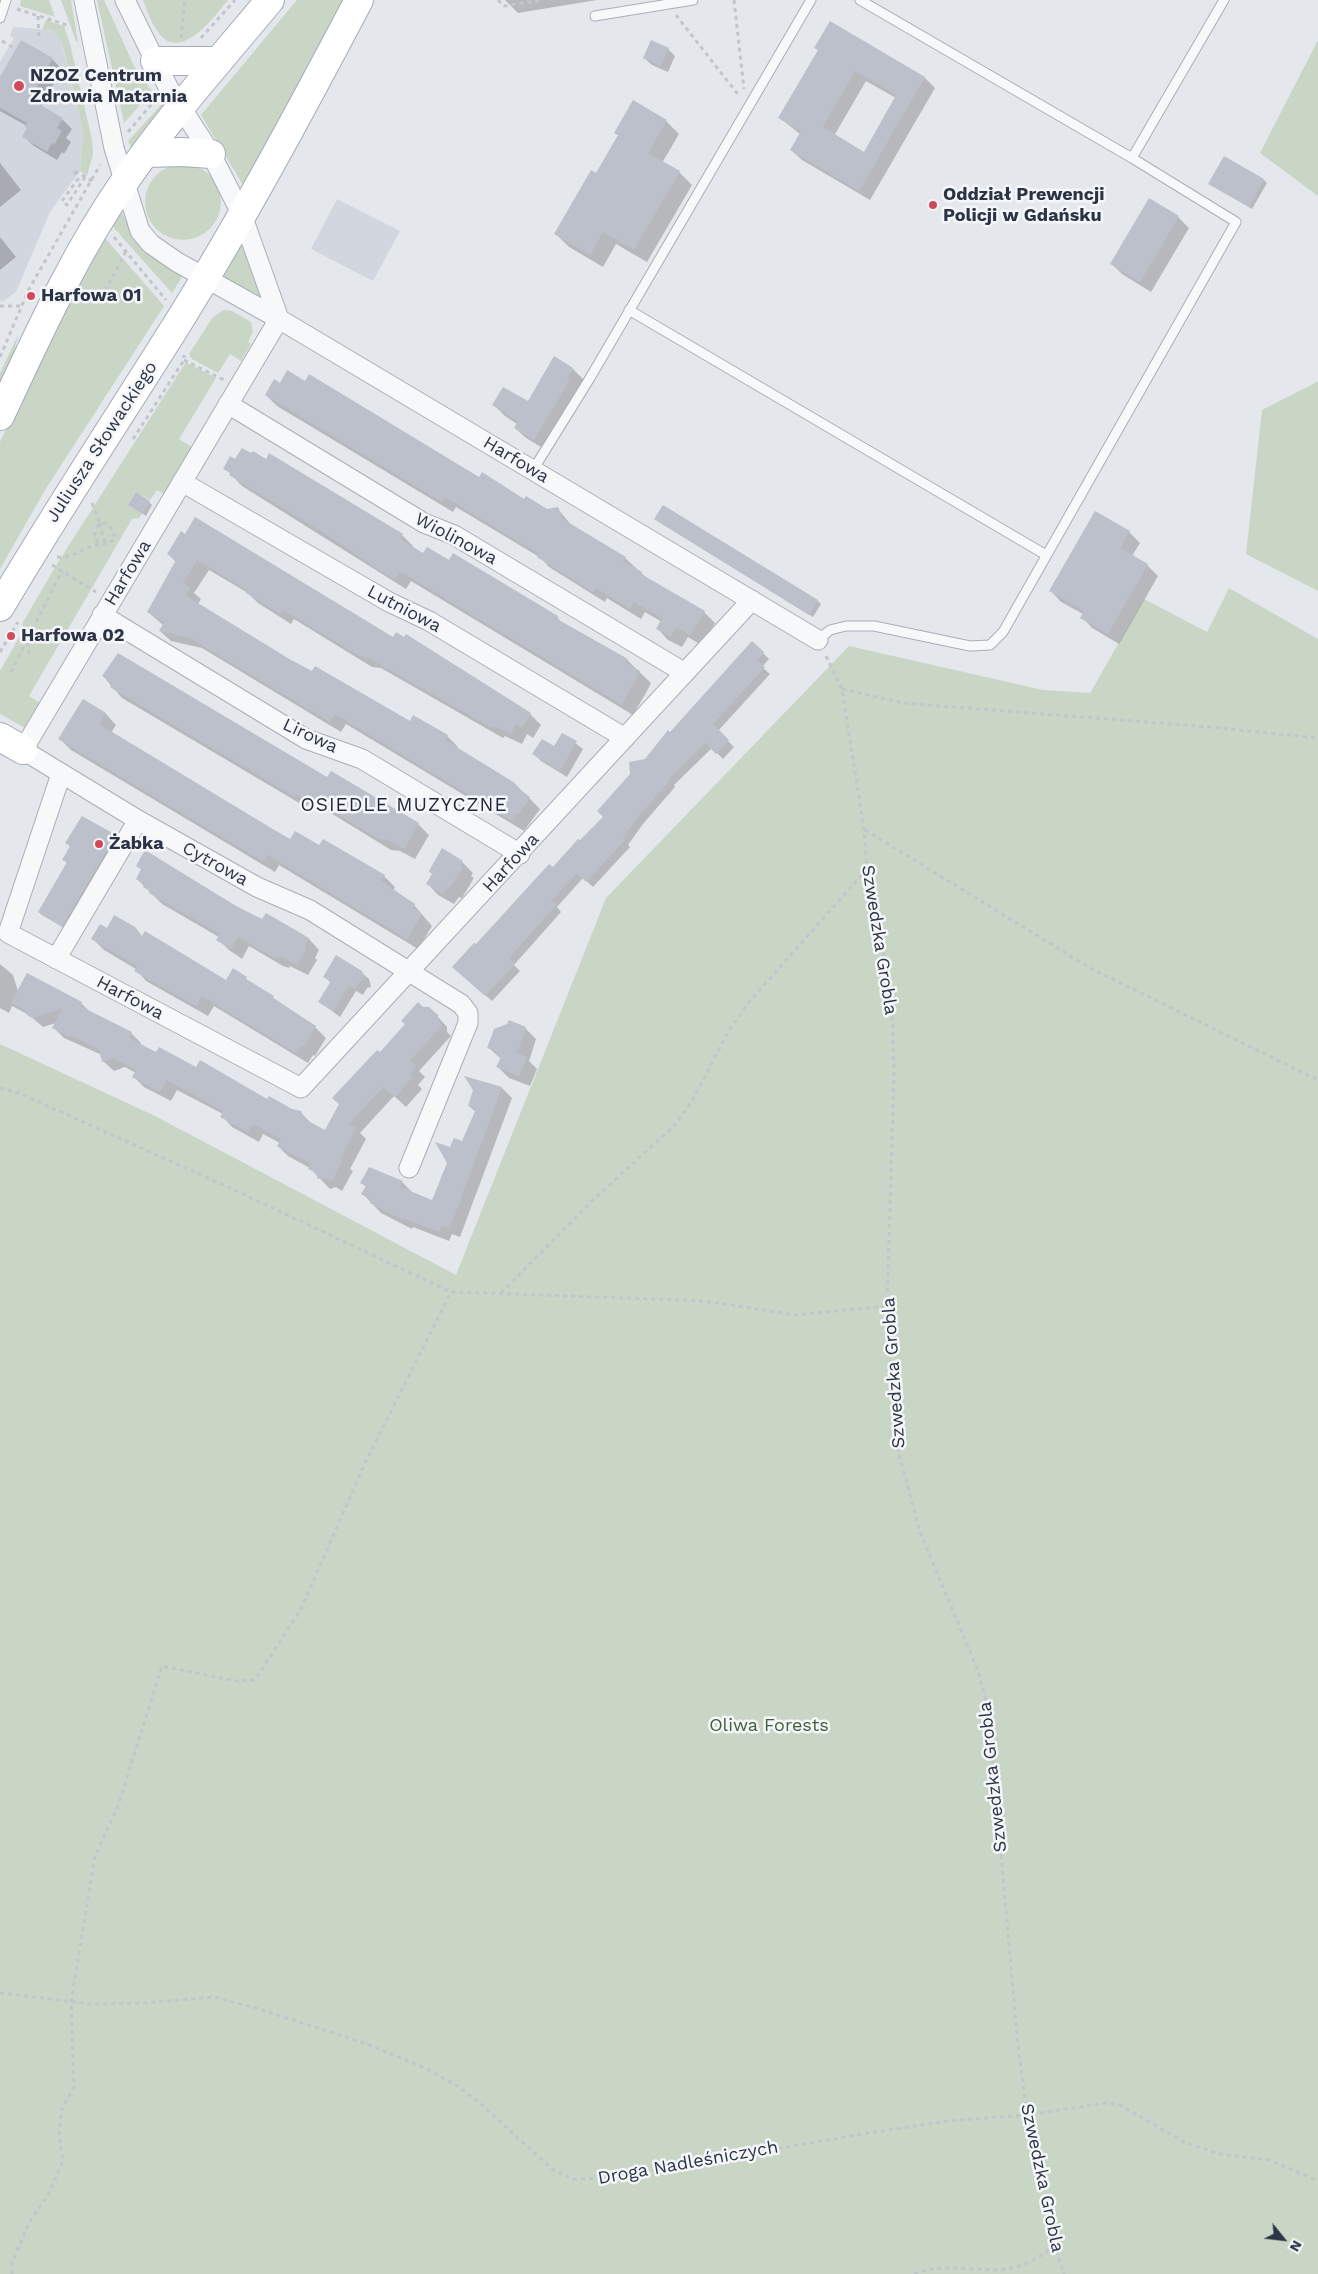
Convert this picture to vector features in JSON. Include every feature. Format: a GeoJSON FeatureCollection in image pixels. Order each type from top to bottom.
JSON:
{"type":"FeatureCollection","features":[{"type":"Feature","properties":{"kind":"main road"},"geometry":{"type":"LineString","coordinates":[[0,416],[52,305],[97,224],[124,182],[146,153],[174,98],[219,61],[270,0]]}},
{"type":"Feature","properties":{"kind":"main road"},"geometry":{"type":"LineString","coordinates":[[205,278],[242,215],[359,0]]}},
{"type":"Feature","properties":{"kind":"main road"},"geometry":{"type":"LineString","coordinates":[[155,62],[182,51],[219,61]]}},
{"type":"Feature","properties":{"kind":"main road"},"geometry":{"type":"LineString","coordinates":[[146,153],[182,152],[212,154]]}},
{"type":"Feature","properties":{"kind":"main road","name":"Juliusza Słowackiego"},"geometry":{"type":"LineString","coordinates":[[0,607],[42,536],[205,278]]}},
{"type":"Feature","properties":{"kind":"street"},"geometry":{"type":"LineString","coordinates":[[84,0],[114,148],[140,231],[151,244],[205,278]]}},
{"type":"Feature","properties":{"kind":"street"},"geometry":{"type":"LineString","coordinates":[[125,0],[174,98],[212,154],[242,215],[279,319]]}},
{"type":"Feature","properties":{"kind":"street","name":"Harfowa"},"geometry":{"type":"LineString","coordinates":[[205,278],[279,319],[818,640]]}},
{"type":"Feature","properties":{"kind":"street","name":"Harfowa"},"geometry":{"type":"LineString","coordinates":[[11,744],[106,608],[279,319]]}},
{"type":"Feature","properties":{"kind":"street","name":"Wiolinowa"},"geometry":{"type":"LineString","coordinates":[[228,404],[424,523],[454,535],[685,673]]}},
{"type":"Feature","properties":{"kind":"street","name":"Lutniowa"},"geometry":{"type":"LineString","coordinates":[[182,482],[388,602],[429,621],[625,738]]}},
{"type":"Feature","properties":{"kind":"street","name":"Harfowa"},"geometry":{"type":"LineString","coordinates":[[61,774],[8,933],[301,1088],[411,972],[752,600]]}},
{"type":"Feature","properties":{"kind":"street","name":"Lirowa"},"geometry":{"type":"LineString","coordinates":[[106,608],[306,738],[362,759],[520,854]]}},
{"type":"Feature","properties":{"kind":"street","name":"Cytrowa"},"geometry":{"type":"LineString","coordinates":[[11,744],[138,820],[257,887],[310,910],[411,972]]}},
{"type":"Feature","properties":{"kind":"street"},"geometry":{"type":"LineString","coordinates":[[56,959],[138,820]]}},
{"type":"Feature","properties":{"kind":"street"},"geometry":{"type":"LineString","coordinates":[[409,1168],[468,1023],[468,1013],[461,1004],[411,972]]}},
{"type":"Feature","properties":{"kind":"lane"},"geometry":{"type":"LineString","coordinates":[[595,16],[693,0]]}},
{"type":"Feature","properties":{"kind":"lane"},"geometry":{"type":"LineString","coordinates":[[533,470],[811,0]]}},
{"type":"Feature","properties":{"kind":"lane"},"geometry":{"type":"LineString","coordinates":[[818,640],[830,630],[846,626],[874,626],[970,646],[990,645],[1003,632],[1236,222],[1132,158],[860,0]]}},
{"type":"Feature","properties":{"kind":"lane"},"geometry":{"type":"LineString","coordinates":[[1132,158],[1224,0]]}},
{"type":"Feature","properties":{"kind":"lane"},"geometry":{"type":"LineString","coordinates":[[0,18],[5,1]]}},
{"type":"Feature","properties":{"kind":"lane"},"geometry":{"type":"LineString","coordinates":[[629,310],[1046,554]]}},
{"type":"Feature","properties":{"kind":"path"},"geometry":{"type":"LineString","coordinates":[[182,51],[186,0]]}},
{"type":"Feature","properties":{"kind":"path"},"geometry":{"type":"LineString","coordinates":[[182,51],[183,47],[195,43],[207,33],[235,0]]}},
{"type":"Feature","properties":{"kind":"path"},"geometry":{"type":"LineString","coordinates":[[498,0],[504,6],[542,0]]}},
{"type":"Feature","properties":{"kind":"path"},"geometry":{"type":"LineString","coordinates":[[734,0],[744,91],[741,98]]}},
{"type":"Feature","properties":{"kind":"path"},"geometry":{"type":"LineString","coordinates":[[668,4],[741,98],[750,104]]}},
{"type":"Feature","properties":{"kind":"path"},"geometry":{"type":"LineString","coordinates":[[17,10],[67,25]]}},
{"type":"Feature","properties":{"kind":"path"},"geometry":{"type":"LineString","coordinates":[[38,16],[38,38]]}},
{"type":"Feature","properties":{"kind":"path"},"geometry":{"type":"LineString","coordinates":[[2,41],[16,49]]}},
{"type":"Feature","properties":{"kind":"path"},"geometry":{"type":"LineString","coordinates":[[0,357],[22,306],[55,242],[100,166],[114,148],[174,98]]}},
{"type":"Feature","properties":{"kind":"path"},"geometry":{"type":"LineString","coordinates":[[85,177],[67,205],[62,201],[78,179],[74,171],[85,177],[92,182]]}},
{"type":"Feature","properties":{"kind":"path"},"geometry":{"type":"LineString","coordinates":[[109,231],[166,301]]}},
{"type":"Feature","properties":{"kind":"path"},"geometry":{"type":"LineString","coordinates":[[93,290],[103,295],[126,251]]}},
{"type":"Feature","properties":{"kind":"path"},"geometry":{"type":"LineString","coordinates":[[0,306],[22,306]]}},
{"type":"Feature","properties":{"kind":"path"},"geometry":{"type":"LineString","coordinates":[[184,360],[238,387]]}},
{"type":"Feature","properties":{"kind":"path"},"geometry":{"type":"LineString","coordinates":[[92,503],[106,544]]}},
{"type":"Feature","properties":{"kind":"path"},"geometry":{"type":"LineString","coordinates":[[98,543],[95,539],[94,531],[100,523]]}},
{"type":"Feature","properties":{"kind":"path"},"geometry":{"type":"LineString","coordinates":[[57,557],[65,558],[98,543],[112,543],[115,535],[107,524],[100,523]]}},
{"type":"Feature","properties":{"kind":"path"},"geometry":{"type":"LineString","coordinates":[[52,565],[62,571],[106,608]]}},
{"type":"Feature","properties":{"kind":"path"},"geometry":{"type":"LineString","coordinates":[[11,672],[62,571]]}},
{"type":"Feature","properties":{"kind":"path"},"geometry":{"type":"LineString","coordinates":[[27,639],[29,655]]}},
{"type":"Feature","properties":{"kind":"path","name":"Szwedzka Grobla"},"geometry":{"type":"LineString","coordinates":[[818,640],[842,689],[864,830],[868,869],[892,998],[894,1074],[888,1306],[896,1443],[920,1532],[977,1668],[988,1707],[1018,2046],[1027,2115],[1047,2220],[1054,2248],[1064,2274]]}},
{"type":"Feature","properties":{"kind":"path"},"geometry":{"type":"LineString","coordinates":[[842,689],[903,703],[1318,738]]}},
{"type":"Feature","properties":{"kind":"path"},"geometry":{"type":"LineString","coordinates":[[864,830],[1092,969],[1318,1080]]}},
{"type":"Feature","properties":{"kind":"path"},"geometry":{"type":"LineString","coordinates":[[501,1293],[594,1199],[675,1125],[692,1101],[729,1030],[749,1002],[868,869]]}},
{"type":"Feature","properties":{"kind":"path"},"geometry":{"type":"LineString","coordinates":[[0,1088],[19,1093],[230,1188],[451,1292],[719,1303],[796,1315],[888,1306]]}},
{"type":"Feature","properties":{"kind":"path"},"geometry":{"type":"LineString","coordinates":[[12,2274],[12,2263],[30,2221],[48,2195],[63,2161],[59,2135],[62,2109],[74,2087],[70,2002],[95,1856],[118,1806],[162,1666],[236,1681],[255,1680],[301,1609],[365,1464],[451,1292]]}},
{"type":"Feature","properties":{"kind":"path","name":"Droga Nadleśniczych"},"geometry":{"type":"LineString","coordinates":[[0,1993],[70,2002],[117,2004],[214,1997],[256,2008],[364,2043],[422,2067],[456,2084],[482,2105],[552,2169],[573,2179],[609,2178],[770,2149],[938,2123],[1027,2115],[1088,2105],[1118,2104],[1184,2142],[1219,2154],[1270,2160],[1318,2181]]}},
{"type":"Feature","properties":{"kind":"path"},"geometry":{"type":"LineString","coordinates":[[914,2274],[921,2271],[955,2268],[1013,2268],[1054,2248]]}},
{"type":"Feature","properties":{"kind":"shaded area"},"geometry":{"type":"Polygon","coordinates":[[[13,27],[53,30],[60,36],[83,132],[80,171],[50,212],[16,292],[2,302],[0,300],[0,62],[14,38],[10,36],[13,27]]]}},
{"type":"Feature","properties":{"kind":"shaded area"},"geometry":{"type":"Polygon","coordinates":[[[337,199],[400,231],[373,281],[311,249],[337,199]]]}},
{"type":"Feature","properties":{"kind":"green space"},"geometry":{"type":"Polygon","coordinates":[[[21,0],[49,0],[55,17],[20,6],[21,0]]]}},
{"type":"Feature","properties":{"kind":"green space"},"geometry":{"type":"Polygon","coordinates":[[[61,0],[71,0],[78,42],[76,41],[61,0]]]}},
{"type":"Feature","properties":{"kind":"green space"},"geometry":{"type":"Polygon","coordinates":[[[97,0],[104,0],[134,66],[152,91],[124,123],[97,0]]]}},
{"type":"Feature","properties":{"kind":"green space"},"geometry":{"type":"Polygon","coordinates":[[[143,0],[228,0],[206,26],[186,40],[176,43],[167,40],[158,32],[151,21],[143,0]]]}},
{"type":"Feature","properties":{"kind":"green space"},"geometry":{"type":"Polygon","coordinates":[[[297,0],[344,0],[243,185],[201,115],[297,0]]]}},
{"type":"Feature","properties":{"kind":"green space"},"geometry":{"type":"Polygon","coordinates":[[[46,20],[64,26],[70,44],[92,140],[93,154],[87,176],[80,171],[83,132],[62,42],[53,30],[42,29],[46,20]]]}},
{"type":"Feature","properties":{"kind":"green space"},"geometry":{"type":"Polygon","coordinates":[[[1318,40],[1318,196],[1260,153],[1318,40]]]}},
{"type":"Feature","properties":{"kind":"green space"},"geometry":{"type":"Polygon","coordinates":[[[166,102],[166,108],[135,147],[131,147],[128,141],[166,102]]]}},
{"type":"Feature","properties":{"kind":"green space"},"geometry":{"type":"Polygon","coordinates":[[[176,164],[190,164],[204,170],[215,181],[221,195],[218,217],[210,229],[190,240],[176,240],[162,234],[151,223],[145,209],[145,195],[151,181],[162,170],[176,164]]]}},
{"type":"Feature","properties":{"kind":"green space"},"geometry":{"type":"Polygon","coordinates":[[[121,211],[135,239],[183,275],[172,293],[114,228],[111,221],[121,211]]]}},
{"type":"Feature","properties":{"kind":"green space"},"geometry":{"type":"Polygon","coordinates":[[[101,237],[106,239],[164,306],[45,490],[0,569],[0,442],[58,318],[101,237]]]}},
{"type":"Feature","properties":{"kind":"green space"},"geometry":{"type":"Polygon","coordinates":[[[241,245],[243,246],[268,304],[221,276],[241,245]]]}},
{"type":"Feature","properties":{"kind":"green space"},"geometry":{"type":"Polygon","coordinates":[[[224,310],[232,311],[251,322],[253,332],[248,342],[251,344],[241,361],[230,354],[218,373],[192,359],[189,354],[213,317],[224,310]]]}},
{"type":"Feature","properties":{"kind":"green space"},"geometry":{"type":"Polygon","coordinates":[[[18,335],[12,361],[0,387],[0,373],[18,335]]]}},
{"type":"Feature","properties":{"kind":"green space"},"geometry":{"type":"Polygon","coordinates":[[[186,362],[216,378],[179,439],[192,447],[164,494],[157,490],[150,500],[136,492],[128,505],[142,514],[139,518],[132,519],[29,696],[40,703],[25,728],[0,714],[0,671],[21,634],[23,622],[57,564],[186,362]]]}},
{"type":"Feature","properties":{"kind":"green space"},"geometry":{"type":"Polygon","coordinates":[[[1317,382],[1318,591],[1246,554],[1262,410],[1317,382]]]}},
{"type":"Feature","properties":{"kind":"green space","name":"Oliwa Forests"},"geometry":{"type":"Polygon","coordinates":[[[1229,588],[1318,639],[1318,2274],[0,2274],[0,1044],[155,1116],[456,1275],[606,898],[849,646],[1043,690],[1090,693],[1144,599],[1207,632],[1229,588]]]}},
{"type":"Feature","properties":{"kind":"building"},"geometry":{"type":"Polygon","coordinates":[[[830,21],[925,77],[859,191],[790,150],[801,131],[778,118],[818,50],[814,48],[830,21]],[[855,71],[823,127],[864,152],[896,95],[855,71]]]}},
{"type":"Feature","properties":{"kind":"building","name":"NZOZ Centrum Zdrowia Matarnia"},"geometry":{"type":"Polygon","coordinates":[[[21,40],[53,58],[30,99],[63,118],[57,128],[62,131],[54,145],[52,143],[47,152],[22,137],[27,128],[25,127],[27,123],[0,108],[0,77],[21,40]]]}},
{"type":"Feature","properties":{"kind":"building"},"geometry":{"type":"Polygon","coordinates":[[[651,40],[669,48],[661,66],[643,58],[651,40]]]}},
{"type":"Feature","properties":{"kind":"building"},"geometry":{"type":"Polygon","coordinates":[[[633,100],[667,120],[648,153],[680,171],[634,250],[603,232],[590,255],[554,234],[591,170],[596,173],[618,135],[614,133],[633,100]]]}},
{"type":"Feature","properties":{"kind":"building"},"geometry":{"type":"Polygon","coordinates":[[[1224,156],[1264,179],[1249,207],[1208,184],[1224,156]]]}},
{"type":"Feature","properties":{"kind":"building"},"geometry":{"type":"Polygon","coordinates":[[[1149,198],[1179,216],[1140,282],[1110,264],[1149,198]]]}},
{"type":"Feature","properties":{"kind":"building"},"geometry":{"type":"Polygon","coordinates":[[[554,356],[573,368],[567,378],[570,380],[534,440],[514,428],[518,421],[492,405],[503,387],[528,401],[554,356]]]}},
{"type":"Feature","properties":{"kind":"building"},"geometry":{"type":"Polygon","coordinates":[[[287,370],[305,381],[309,374],[479,477],[482,472],[524,499],[526,496],[547,509],[558,507],[561,518],[626,557],[623,561],[642,572],[641,574],[705,611],[690,635],[676,627],[671,637],[656,629],[662,618],[634,602],[630,609],[596,588],[593,592],[537,557],[539,554],[445,497],[442,502],[265,395],[274,379],[280,383],[287,370]]]}},
{"type":"Feature","properties":{"kind":"building"},"geometry":{"type":"Polygon","coordinates":[[[242,448],[251,453],[253,451],[266,459],[269,453],[403,534],[400,539],[423,553],[427,547],[449,560],[453,553],[558,616],[557,619],[628,659],[626,663],[640,671],[622,705],[400,571],[395,579],[374,567],[340,543],[229,475],[231,473],[223,469],[230,456],[235,459],[242,448]]]}},
{"type":"Feature","properties":{"kind":"building"},"geometry":{"type":"Polygon","coordinates":[[[136,492],[150,501],[142,514],[128,505],[136,492]]]}},
{"type":"Feature","properties":{"kind":"building"},"geometry":{"type":"Polygon","coordinates":[[[663,505],[818,600],[809,615],[654,519],[663,505]]]}},
{"type":"Feature","properties":{"kind":"building"},"geometry":{"type":"Polygon","coordinates":[[[1095,511],[1130,531],[1120,548],[1148,564],[1108,634],[1080,618],[1084,611],[1049,591],[1095,511]]]}},
{"type":"Feature","properties":{"kind":"building"},"geometry":{"type":"Polygon","coordinates":[[[195,517],[393,637],[396,632],[404,637],[406,634],[531,713],[522,728],[516,724],[511,734],[494,726],[492,728],[369,658],[360,656],[283,610],[280,614],[246,593],[247,590],[197,560],[183,583],[191,588],[186,595],[193,600],[291,660],[312,671],[315,666],[410,721],[413,715],[448,735],[445,740],[515,783],[514,785],[530,797],[519,814],[518,812],[512,821],[335,714],[330,722],[190,638],[159,631],[164,622],[147,612],[176,560],[167,554],[181,531],[185,534],[195,517]]]}},
{"type":"Feature","properties":{"kind":"building"},"geometry":{"type":"Polygon","coordinates":[[[752,641],[764,652],[757,660],[765,667],[713,724],[729,740],[716,754],[705,743],[669,779],[637,818],[623,838],[625,840],[586,882],[577,873],[551,901],[556,905],[509,958],[515,964],[485,996],[452,967],[474,943],[476,944],[549,864],[553,867],[578,839],[580,840],[603,817],[597,811],[630,774],[629,762],[645,759],[668,730],[670,732],[752,641]]]}},
{"type":"Feature","properties":{"kind":"building"},"geometry":{"type":"Polygon","coordinates":[[[118,653],[327,777],[331,771],[419,823],[404,849],[388,840],[379,839],[305,794],[303,798],[296,794],[295,797],[110,687],[112,683],[102,676],[118,653]]]}},
{"type":"Feature","properties":{"kind":"building"},"geometry":{"type":"Polygon","coordinates":[[[83,699],[106,713],[99,724],[271,828],[290,839],[295,831],[319,845],[323,839],[385,875],[381,881],[415,904],[413,908],[422,914],[407,939],[268,855],[264,862],[58,739],[83,699]]]}},
{"type":"Feature","properties":{"kind":"building"},"geometry":{"type":"Polygon","coordinates":[[[562,733],[577,741],[560,771],[532,754],[542,739],[554,746],[562,733]]]}},
{"type":"Feature","properties":{"kind":"building"},"geometry":{"type":"Polygon","coordinates":[[[82,816],[116,835],[62,927],[38,912],[67,862],[62,860],[70,846],[65,843],[82,816]]]}},
{"type":"Feature","properties":{"kind":"building"},"geometry":{"type":"Polygon","coordinates":[[[442,848],[463,861],[461,865],[463,867],[450,888],[447,887],[443,894],[426,884],[432,874],[429,871],[442,848]]]}},
{"type":"Feature","properties":{"kind":"building"},"geometry":{"type":"Polygon","coordinates":[[[145,850],[236,906],[262,919],[266,913],[309,938],[304,947],[307,948],[297,965],[279,956],[278,958],[271,956],[238,937],[231,949],[216,940],[220,934],[149,893],[150,891],[143,887],[145,884],[136,879],[141,869],[136,866],[145,850]]]}},
{"type":"Feature","properties":{"kind":"building"},"geometry":{"type":"Polygon","coordinates":[[[114,915],[135,927],[142,936],[145,931],[226,980],[233,968],[247,977],[246,979],[316,1026],[304,1046],[302,1045],[296,1053],[202,996],[196,1006],[134,971],[137,966],[91,939],[100,924],[107,928],[114,915]]]}},
{"type":"Feature","properties":{"kind":"building"},"geometry":{"type":"Polygon","coordinates":[[[336,955],[362,971],[365,979],[360,981],[355,989],[349,985],[333,1011],[318,1002],[331,981],[323,977],[336,955]]]}},
{"type":"Feature","properties":{"kind":"building"},"geometry":{"type":"Polygon","coordinates":[[[27,973],[82,1002],[80,1006],[132,1032],[129,1038],[156,1052],[159,1047],[196,1067],[200,1060],[267,1099],[269,1096],[292,1109],[301,1111],[304,1119],[325,1130],[339,1104],[332,1098],[377,1050],[380,1052],[405,1024],[401,1021],[418,1002],[423,1007],[429,1007],[438,1015],[438,1020],[442,1025],[410,1061],[416,1066],[409,1074],[412,1078],[395,1097],[383,1087],[349,1124],[356,1128],[340,1159],[343,1160],[332,1181],[325,1178],[318,1179],[315,1172],[308,1169],[311,1164],[277,1146],[281,1139],[253,1124],[248,1132],[220,1117],[223,1111],[167,1080],[160,1092],[132,1077],[136,1070],[114,1058],[102,1062],[99,1050],[71,1035],[70,1037],[52,1028],[63,1008],[32,1018],[27,1015],[25,1010],[11,1002],[27,973]]]}},
{"type":"Feature","properties":{"kind":"building"},"geometry":{"type":"Polygon","coordinates":[[[509,1020],[526,1027],[517,1053],[527,1057],[519,1076],[496,1067],[501,1057],[495,1054],[496,1051],[487,1048],[494,1029],[507,1024],[509,1020]]]}},
{"type":"Feature","properties":{"kind":"building"},"geometry":{"type":"Polygon","coordinates":[[[464,1076],[502,1087],[450,1228],[442,1225],[439,1232],[403,1218],[402,1220],[370,1203],[372,1200],[361,1194],[366,1186],[360,1183],[369,1167],[403,1181],[400,1187],[432,1200],[447,1163],[435,1142],[450,1147],[454,1138],[462,1141],[476,1109],[468,1106],[473,1090],[464,1076]]]}},
{"type":"Feature","properties":{"kind":"place","name":"NZOZ Centrum Zdrowia Matarnia"},"geometry":{"type":"Point","coordinates":[19,86]}},
{"type":"Feature","properties":{"kind":"place","name":"Oddział Prewencji Policji w Gdańsku"},"geometry":{"type":"Point","coordinates":[933,205]}},
{"type":"Feature","properties":{"kind":"place","name":"Harfowa 01"},"geometry":{"type":"Point","coordinates":[31,296]}},
{"type":"Feature","properties":{"kind":"place","name":"Harfowa 02"},"geometry":{"type":"Point","coordinates":[11,636]}},
{"type":"Feature","properties":{"kind":"place","name":"Żabka"},"geometry":{"type":"Point","coordinates":[99,844]}},
{"type":"Feature","properties":{"kind":"district","name":"OSIEDLE MUZYCZNE"},"geometry":{"type":"Point","coordinates":[404,805]}}]}
